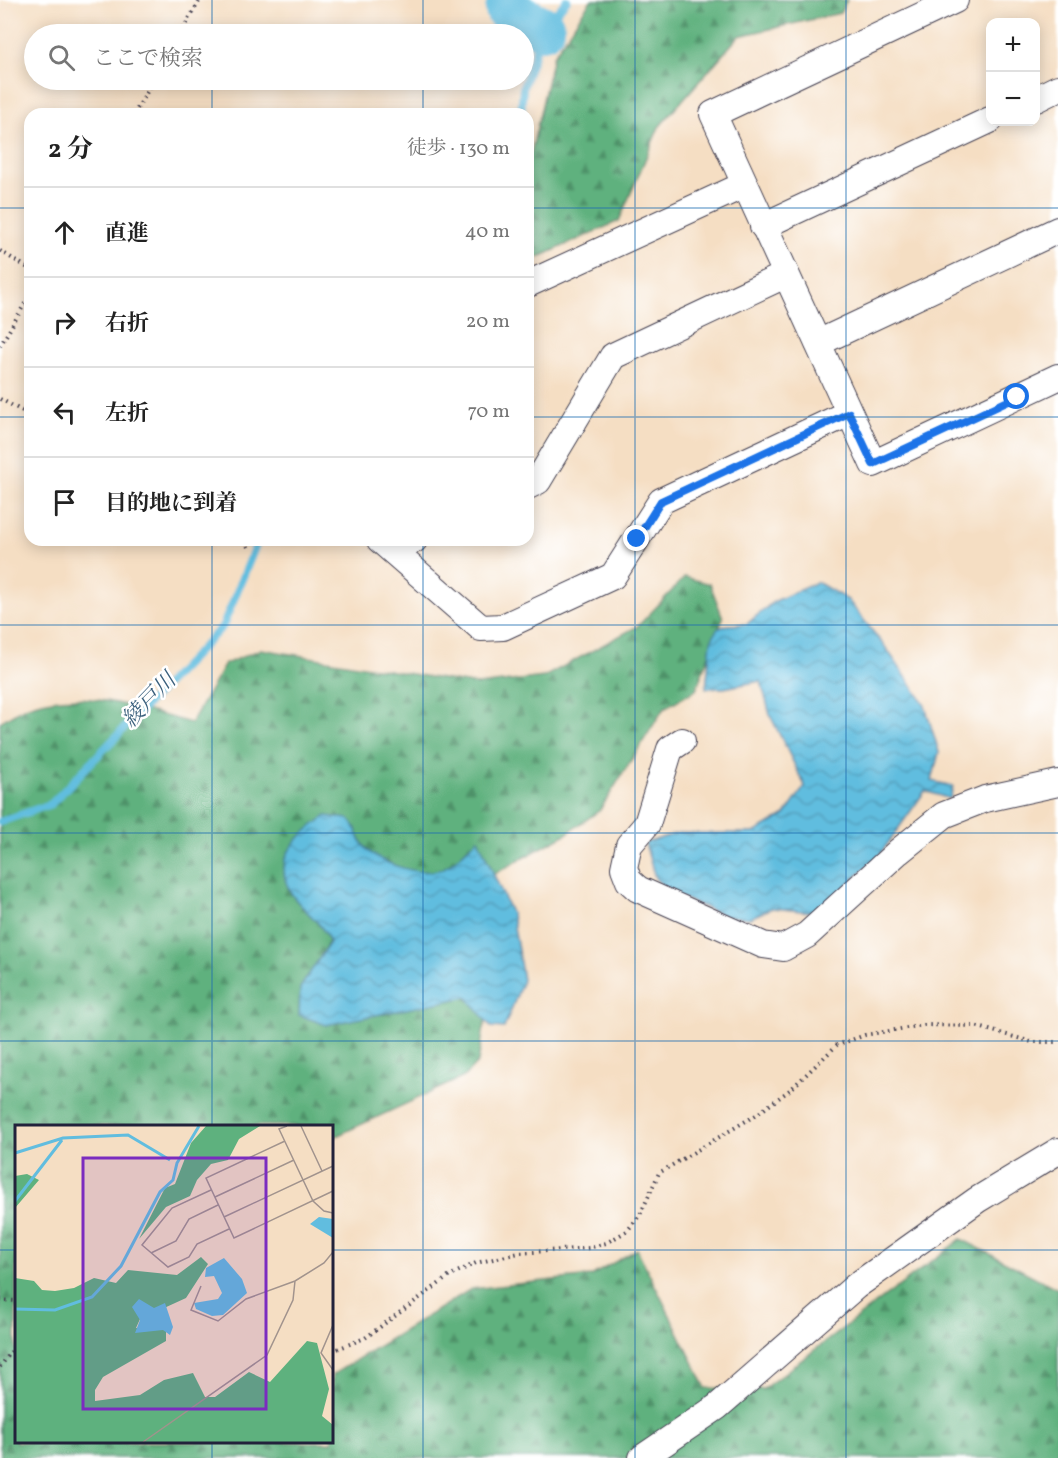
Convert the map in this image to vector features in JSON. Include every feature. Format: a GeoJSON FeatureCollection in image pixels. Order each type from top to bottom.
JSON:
{"type":"FeatureCollection","features":[{"type":"Feature","properties":{"kind":"street"},"geometry":{"type":"LineString","coordinates":[[955,0],[713,114],[873,464],[1058,377]]}},
{"type":"Feature","properties":{"kind":"street"},"geometry":{"type":"LineString","coordinates":[[1040,97],[1058,88]]}},
{"type":"Feature","properties":{"kind":"street"},"geometry":{"type":"LineString","coordinates":[[764,226],[986,122]]}},
{"type":"Feature","properties":{"kind":"street"},"geometry":{"type":"LineString","coordinates":[[534,281],[744,185]]}},
{"type":"Feature","properties":{"kind":"street"},"geometry":{"type":"LineString","coordinates":[[818,343],[1058,230]]}},
{"type":"Feature","properties":{"kind":"street"},"geometry":{"type":"LineString","coordinates":[[534,483],[538,481],[613,356],[785,275]]}},
{"type":"Feature","properties":{"kind":"street"},"geometry":{"type":"LineString","coordinates":[[397,546],[481,628],[503,627],[613,576],[661,501],[849,413]]}},
{"type":"Feature","properties":{"kind":"street"},"geometry":{"type":"LineString","coordinates":[[682,741],[670,749],[647,824],[632,838],[624,868],[626,874],[638,889],[725,930],[775,948],[794,944],[807,935],[897,852],[944,815],[985,799],[1058,783]]}},
{"type":"Feature","properties":{"kind":"street"},"geometry":{"type":"LineString","coordinates":[[642,1458],[717,1407],[758,1369],[865,1280],[976,1200],[1058,1151]]}},
{"type":"Feature","properties":{"kind":"path"},"geometry":{"type":"LineString","coordinates":[[186,24],[200,0]]}},
{"type":"Feature","properties":{"kind":"path"},"geometry":{"type":"LineString","coordinates":[[138,108],[148,90]]}},
{"type":"Feature","properties":{"kind":"path"},"geometry":{"type":"LineString","coordinates":[[0,251],[24,265]]}},
{"type":"Feature","properties":{"kind":"path"},"geometry":{"type":"LineString","coordinates":[[0,346],[24,305]]}},
{"type":"Feature","properties":{"kind":"path"},"geometry":{"type":"LineString","coordinates":[[0,399],[24,412]]}},
{"type":"Feature","properties":{"kind":"path"},"geometry":{"type":"LineString","coordinates":[[248,546],[249,551]]}},
{"type":"Feature","properties":{"kind":"path"},"geometry":{"type":"LineString","coordinates":[[333,1352],[365,1338],[451,1275],[476,1263],[519,1253],[589,1248],[627,1231],[640,1215],[659,1173],[756,1115],[792,1089],[837,1045],[865,1035],[924,1025],[975,1026],[1032,1042],[1058,1042]]}},
{"type":"Feature","properties":{"kind":"path"},"geometry":{"type":"LineString","coordinates":[[0,1300],[15,1301]]}},
{"type":"Feature","properties":{"kind":"path"},"geometry":{"type":"LineString","coordinates":[[0,1367],[15,1346]]}},
{"type":"Feature","properties":{"kind":"green space"},"geometry":{"type":"Polygon","coordinates":[[[591,0],[847,0],[840,13],[739,36],[659,127],[619,221],[534,259],[534,140],[553,56],[591,0]]]}},
{"type":"Feature","properties":{"kind":"green space"},"geometry":{"type":"Polygon","coordinates":[[[685,577],[710,584],[723,618],[696,690],[664,708],[600,810],[566,834],[480,882],[332,935],[307,986],[478,990],[487,1011],[478,1062],[464,1077],[333,1138],[333,1125],[15,1125],[15,1443],[333,1443],[333,1374],[471,1289],[591,1276],[637,1249],[706,1388],[763,1389],[961,1239],[1058,1289],[1058,1458],[0,1458],[0,722],[28,706],[49,700],[69,698],[131,706],[191,723],[225,664],[261,649],[478,685],[544,677],[638,626],[685,577]]]}},
{"type":"Feature","properties":{"kind":"water"},"geometry":{"type":"Polygon","coordinates":[[[817,582],[848,600],[886,648],[924,703],[939,752],[932,781],[953,786],[950,799],[925,791],[881,853],[843,889],[811,912],[772,908],[750,918],[725,916],[669,892],[655,878],[645,843],[678,833],[754,833],[785,815],[805,786],[770,715],[761,681],[724,688],[706,688],[711,641],[717,629],[727,625],[747,624],[773,602],[817,582]]]}},
{"type":"Feature","properties":{"kind":"water"},"geometry":{"type":"Polygon","coordinates":[[[326,816],[349,819],[362,843],[376,856],[396,866],[419,871],[443,868],[478,839],[512,915],[523,980],[504,1028],[491,1027],[467,997],[326,1025],[299,1015],[300,988],[330,942],[321,927],[292,894],[284,875],[284,864],[287,854],[300,837],[326,816]]]}},
{"type":"Feature","properties":{"kind":"waterway"},"geometry":{"type":"LineString","coordinates":[[491,0],[507,10]]}},
{"type":"Feature","properties":{"kind":"waterway","name":"綾戸川"},"geometry":{"type":"LineString","coordinates":[[534,55],[543,28],[567,0]]}},
{"type":"Feature","properties":{"kind":"waterway","name":"綾戸川"},"geometry":{"type":"LineString","coordinates":[[507,10],[543,28]]}},
{"type":"Feature","properties":{"kind":"waterway","name":"綾戸川"},"geometry":{"type":"LineString","coordinates":[[521,108],[523,90]]}},
{"type":"Feature","properties":{"kind":"waterway","name":"綾戸川"},"geometry":{"type":"LineString","coordinates":[[0,822],[51,804],[223,626],[256,546]]}},
{"type":"Feature","properties":{"kind":"route"},"geometry":{"type":"LineString","coordinates":[[637,539],[661,501],[849,413],[873,464],[1017,397]]}}]}
